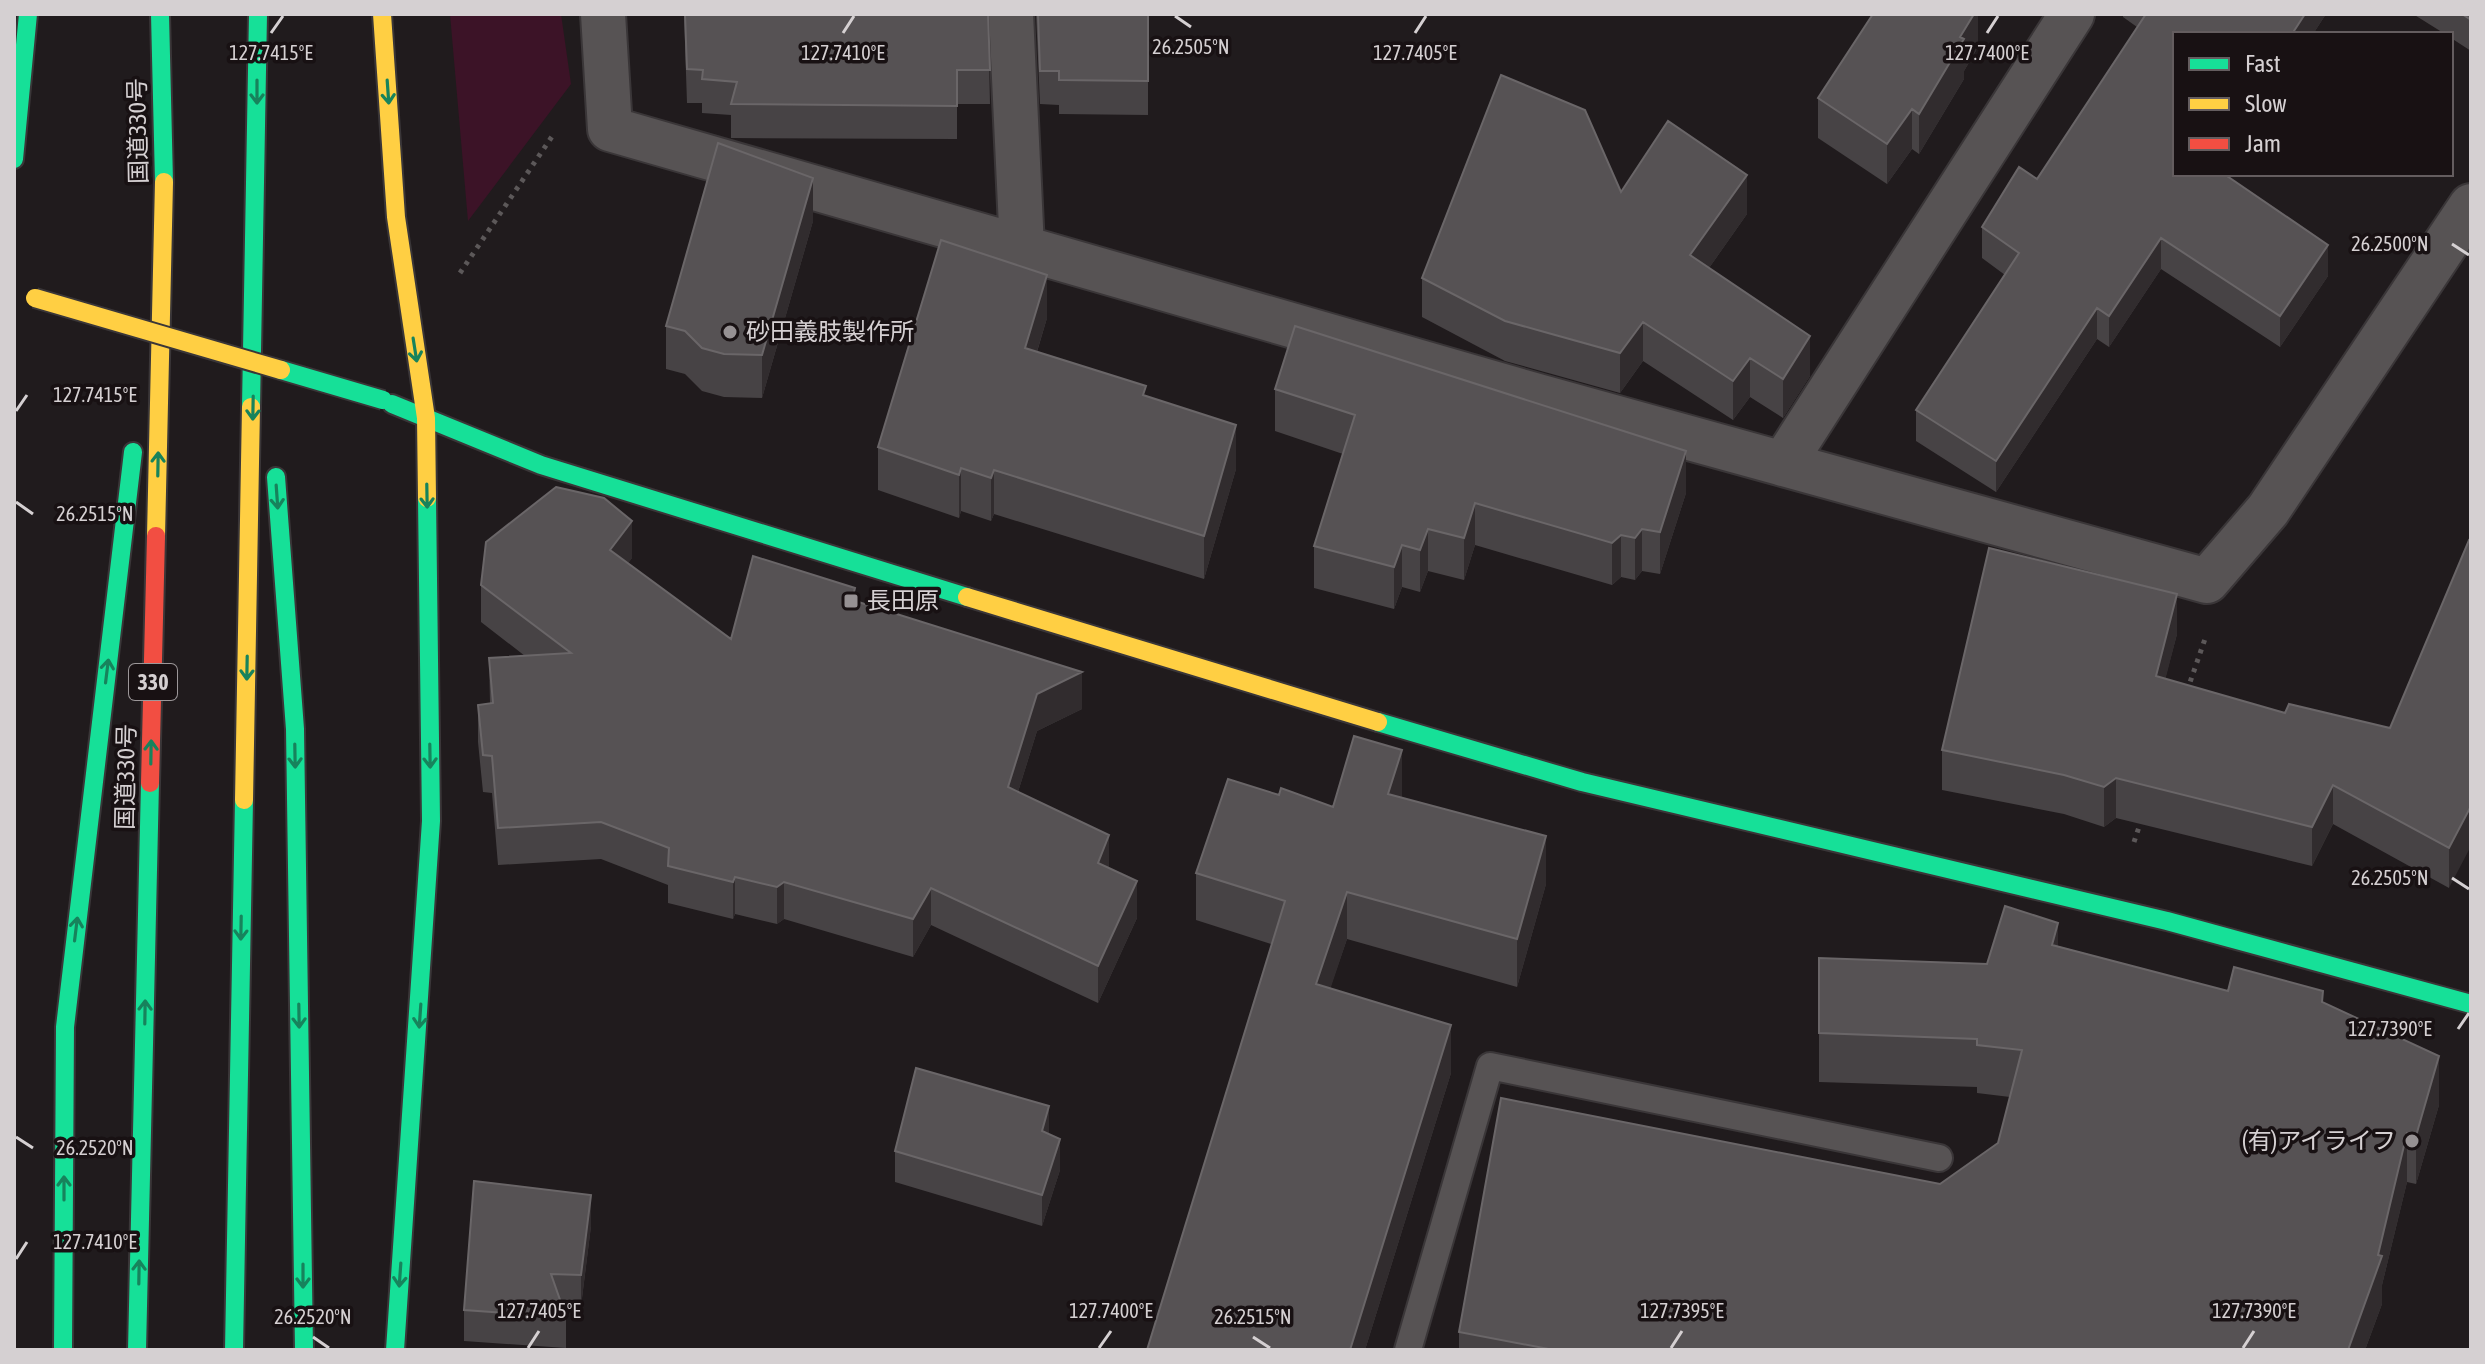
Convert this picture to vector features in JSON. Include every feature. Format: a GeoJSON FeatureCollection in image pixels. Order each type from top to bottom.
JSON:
{"type":"FeatureCollection","features":[{"type":"Feature","properties":{"kind":"main road"},"geometry":{"type":"LineString","coordinates":[[14,159],[28,14]]}},
{"type":"Feature","properties":{"kind":"main road","name":"国道330号"},"geometry":{"type":"LineString","coordinates":[[137,1350],[164,190],[160,14]]}},
{"type":"Feature","properties":{"kind":"main road"},"geometry":{"type":"LineString","coordinates":[[234,1350],[257,224],[258,14]]}},
{"type":"Feature","properties":{"kind":"main road"},"geometry":{"type":"LineString","coordinates":[[382,14],[396,217],[426,418],[430,872],[395,1350]]}},
{"type":"Feature","properties":{"kind":"main road"},"geometry":{"type":"LineString","coordinates":[[140,395],[164,190]]}},
{"type":"Feature","properties":{"kind":"main road"},"geometry":{"type":"LineString","coordinates":[[257,224],[270,397]]}},
{"type":"Feature","properties":{"kind":"main road"},"geometry":{"type":"LineString","coordinates":[[14,289],[35,298],[383,400],[572,474],[1241,682],[1582,782],[2167,921],[2471,1004]]}},
{"type":"Feature","properties":{"kind":"main road"},"geometry":{"type":"LineString","coordinates":[[63,1350],[65,1027],[136,427]]}},
{"type":"Feature","properties":{"kind":"main road"},"geometry":{"type":"LineString","coordinates":[[275,460],[295,729],[304,1350]]}},
{"type":"Feature","properties":{"kind":"street"},"geometry":{"type":"LineString","coordinates":[[603,14],[610,129],[1783,464],[2207,581],[2268,510],[2471,206]]}},
{"type":"Feature","properties":{"kind":"street"},"geometry":{"type":"LineString","coordinates":[[1011,14],[1022,248]]}},
{"type":"Feature","properties":{"kind":"street"},"geometry":{"type":"LineString","coordinates":[[1783,464],[2072,14]]}},
{"type":"Feature","properties":{"kind":"lane"},"geometry":{"type":"LineString","coordinates":[[1408,1350],[1490,1066],[1939,1158]]}},
{"type":"Feature","properties":{"kind":"path"},"geometry":{"type":"LineString","coordinates":[[453,284],[558,128]]}},
{"type":"Feature","properties":{"kind":"path"},"geometry":{"type":"LineString","coordinates":[[2184,699],[2214,613],[2207,581]]}},
{"type":"Feature","properties":{"kind":"path"},"geometry":{"type":"LineString","coordinates":[[2134,842],[2144,813]]}},
{"type":"Feature","properties":{"kind":"shaded area"},"geometry":{"type":"Polygon","coordinates":[[[450,14],[561,14],[571,84],[468,221],[450,14]]]}},
{"type":"Feature","properties":{"kind":"building"},"geometry":{"type":"Polygon","coordinates":[[[685,14],[988,14],[990,70],[957,70],[957,106],[731,104],[737,82],[702,79],[703,70],[687,69],[685,14]]]}},
{"type":"Feature","properties":{"kind":"building"},"geometry":{"type":"Polygon","coordinates":[[[1038,14],[1148,14],[1148,81],[1059,80],[1059,71],[1040,71],[1038,14]]]}},
{"type":"Feature","properties":{"kind":"building"},"geometry":{"type":"Polygon","coordinates":[[[1873,14],[1974,14],[1960,37],[1964,39],[1919,114],[1912,109],[1887,144],[1818,98],[1873,14]]]}},
{"type":"Feature","properties":{"kind":"building"},"geometry":{"type":"Polygon","coordinates":[[[2146,14],[2305,14],[2293,32],[2173,32],[2173,176],[2227,176],[2328,245],[2280,316],[2161,238],[2109,316],[2097,308],[1996,461],[1916,410],[2019,253],[1982,227],[2019,167],[2037,179],[2146,14]]]}},
{"type":"Feature","properties":{"kind":"building"},"geometry":{"type":"Polygon","coordinates":[[[1501,75],[1585,110],[1621,192],[1668,121],[1747,175],[1690,255],[1810,336],[1783,379],[1750,358],[1733,381],[1643,322],[1620,353],[1505,321],[1422,278],[1501,75]]]}},
{"type":"Feature","properties":{"kind":"building"},"geometry":{"type":"Polygon","coordinates":[[[718,143],[813,178],[762,355],[724,354],[702,348],[685,331],[666,326],[718,143]]]}},
{"type":"Feature","properties":{"kind":"building"},"geometry":{"type":"Polygon","coordinates":[[[941,240],[1047,275],[1025,348],[1146,386],[1143,395],[1236,425],[1204,536],[994,470],[991,478],[961,468],[959,475],[878,447],[941,240]]]}},
{"type":"Feature","properties":{"kind":"building"},"geometry":{"type":"Polygon","coordinates":[[[1295,326],[1686,451],[1660,532],[1642,529],[1635,538],[1621,535],[1612,543],[1475,503],[1464,538],[1428,529],[1420,550],[1402,545],[1394,567],[1314,546],[1355,415],[1275,389],[1295,326]]]}},
{"type":"Feature","properties":{"kind":"building"},"geometry":{"type":"Polygon","coordinates":[[[556,487],[604,498],[632,521],[610,550],[731,639],[753,556],[855,588],[852,600],[1082,672],[1037,694],[1008,787],[1109,835],[1098,863],[1137,881],[1098,966],[931,888],[913,919],[784,882],[777,887],[735,877],[733,882],[668,866],[669,848],[601,822],[498,828],[492,756],[483,755],[478,705],[493,703],[489,658],[571,653],[481,585],[486,542],[556,487]]]}},
{"type":"Feature","properties":{"kind":"building"},"geometry":{"type":"Polygon","coordinates":[[[2469,540],[2471,806],[2449,848],[2333,785],[2312,827],[2116,778],[2104,787],[2064,775],[1942,750],[1989,548],[2177,594],[2156,676],[2285,713],[2289,704],[2390,728],[2469,540]]]}},
{"type":"Feature","properties":{"kind":"building"},"geometry":{"type":"Polygon","coordinates":[[[1354,736],[1402,750],[1388,794],[1546,836],[1517,939],[1347,892],[1316,984],[1451,1025],[1350,1350],[1147,1350],[1285,901],[1196,873],[1228,779],[1279,795],[1281,788],[1333,807],[1354,736]]]}},
{"type":"Feature","properties":{"kind":"building"},"geometry":{"type":"Polygon","coordinates":[[[2005,906],[2058,923],[2052,945],[2228,991],[2234,967],[2323,991],[2322,1002],[2439,1056],[2416,1136],[2407,1133],[2378,1255],[2382,1256],[2348,1350],[1554,1350],[1459,1332],[1501,1098],[1940,1184],[1998,1143],[2022,1050],[1977,1045],[1977,1039],[1819,1033],[1819,958],[1987,964],[2005,906]]]}},
{"type":"Feature","properties":{"kind":"building"},"geometry":{"type":"Polygon","coordinates":[[[916,1068],[1049,1106],[1042,1131],[1060,1139],[1042,1195],[895,1151],[916,1068]]]}},
{"type":"Feature","properties":{"kind":"building"},"geometry":{"type":"Polygon","coordinates":[[[474,1181],[591,1195],[581,1275],[551,1274],[566,1317],[464,1310],[474,1181]]]}},
{"type":"Feature","properties":{"kind":"traffic: fast"},"geometry":{"type":"LineString","coordinates":[[14,159],[28,14]]}},
{"type":"Feature","properties":{"kind":"traffic: fast"},"geometry":{"type":"LineString","coordinates":[[160,14],[164,182]]}},
{"type":"Feature","properties":{"kind":"traffic: fast"},"geometry":{"type":"LineString","coordinates":[[251,407],[258,14]]}},
{"type":"Feature","properties":{"kind":"traffic: fast"},"geometry":{"type":"LineString","coordinates":[[281,370],[383,400]]}},
{"type":"Feature","properties":{"kind":"traffic: fast"},"geometry":{"type":"LineString","coordinates":[[392,404],[541,465],[967,597]]}},
{"type":"Feature","properties":{"kind":"traffic: fast"},"geometry":{"type":"LineString","coordinates":[[63,1350],[65,1027],[133,452]]}},
{"type":"Feature","properties":{"kind":"traffic: fast"},"geometry":{"type":"LineString","coordinates":[[276,477],[295,729],[304,1350]]}},
{"type":"Feature","properties":{"kind":"traffic: fast"},"geometry":{"type":"LineString","coordinates":[[395,1350],[431,821],[427,498]]}},
{"type":"Feature","properties":{"kind":"traffic: fast"},"geometry":{"type":"LineString","coordinates":[[1378,722],[1582,782],[2167,921],[2471,1004]]}},
{"type":"Feature","properties":{"kind":"traffic: fast"},"geometry":{"type":"LineString","coordinates":[[137,1350],[150,783]]}},
{"type":"Feature","properties":{"kind":"traffic: fast"},"geometry":{"type":"LineString","coordinates":[[234,1350],[244,800]]}},
{"type":"Feature","properties":{"kind":"traffic: slow"},"geometry":{"type":"LineString","coordinates":[[382,14],[396,217],[426,418],[427,498]]}},
{"type":"Feature","properties":{"kind":"traffic: slow"},"geometry":{"type":"LineString","coordinates":[[156,536],[164,182]]}},
{"type":"Feature","properties":{"kind":"traffic: slow"},"geometry":{"type":"LineString","coordinates":[[35,298],[281,370]]}},
{"type":"Feature","properties":{"kind":"traffic: slow"},"geometry":{"type":"LineString","coordinates":[[244,800],[251,407]]}},
{"type":"Feature","properties":{"kind":"traffic: slow"},"geometry":{"type":"LineString","coordinates":[[967,597],[1378,722]]}},
{"type":"Feature","properties":{"kind":"traffic: jam"},"geometry":{"type":"LineString","coordinates":[[150,783],[156,536]]}},
{"type":"Feature","properties":{"kind":"place","name":"砂田義肢製作所"},"geometry":{"type":"Point","coordinates":[730,332]}},
{"type":"Feature","properties":{"kind":"place","name":"長田原"},"geometry":{"type":"Point","coordinates":[851,601]}},
{"type":"Feature","properties":{"kind":"place","name":"(有)アイライフ"},"geometry":{"type":"Point","coordinates":[2412,1141]}}]}
